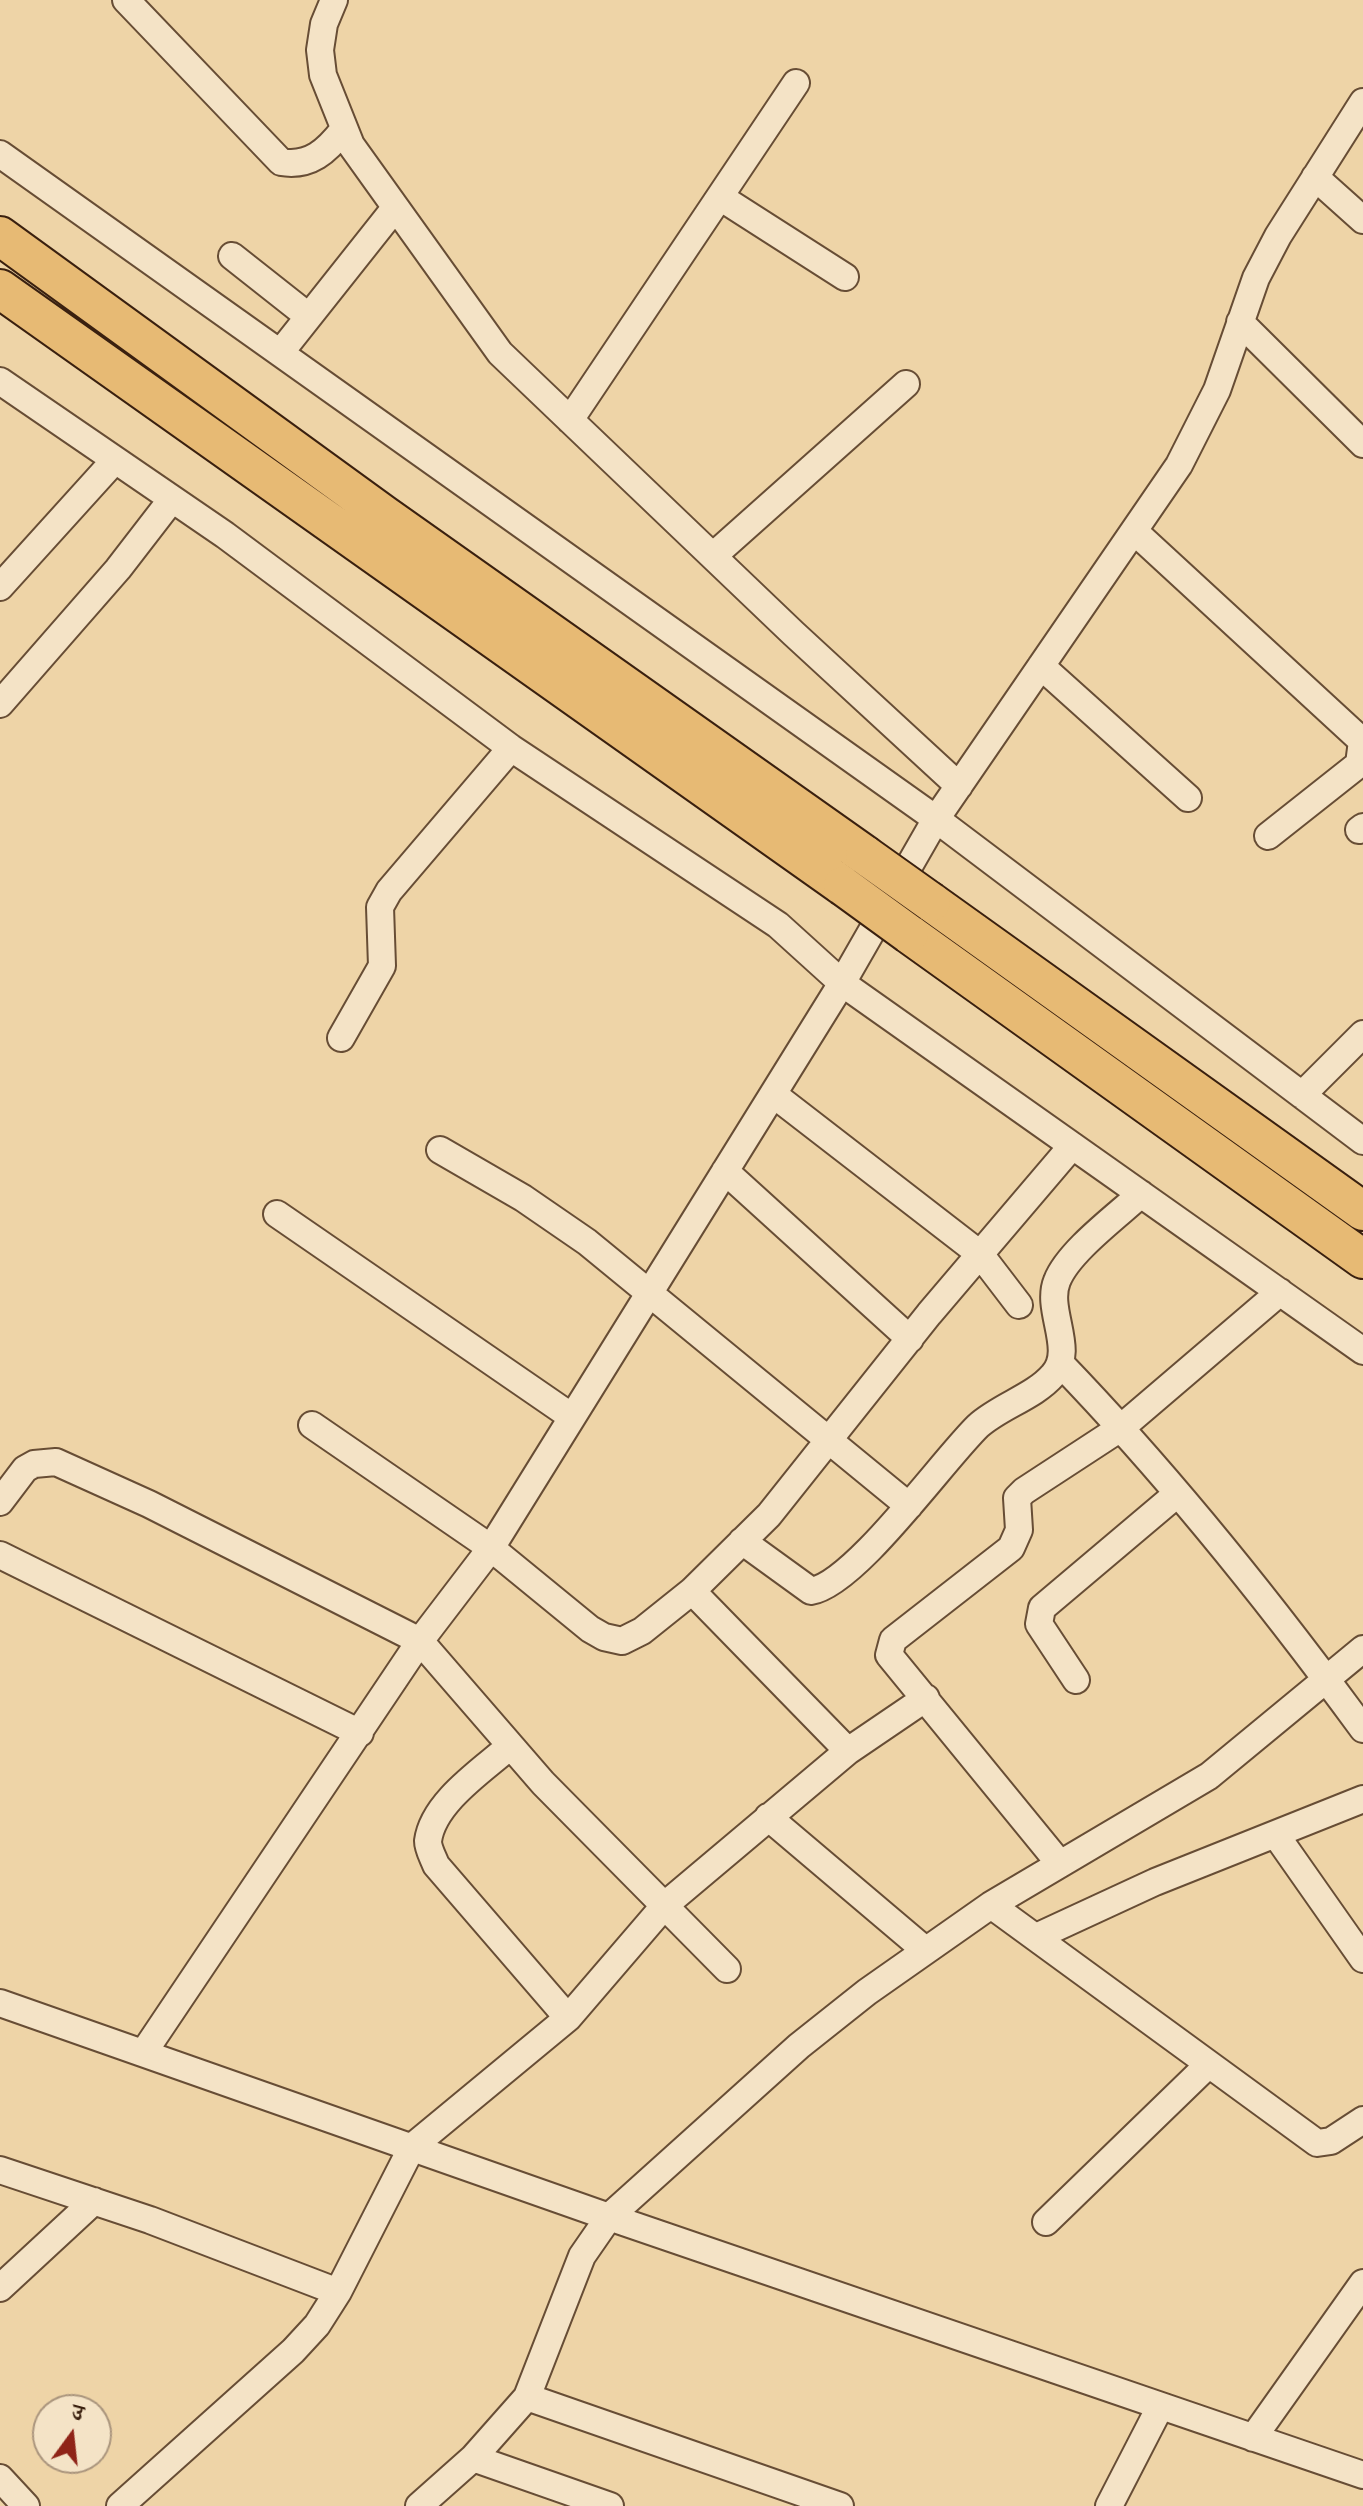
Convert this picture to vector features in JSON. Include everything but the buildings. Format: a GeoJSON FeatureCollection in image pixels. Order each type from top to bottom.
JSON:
{"type":"FeatureCollection","features":[{"type":"Feature","properties":{"kind":"highway"},"geometry":{"type":"LineString","coordinates":[[0,236],[384,515],[1363,1211]]}},
{"type":"Feature","properties":{"kind":"highway"},"geometry":{"type":"LineString","coordinates":[[0,289],[1363,1259]]}},
{"type":"Feature","properties":{"kind":"street"},"geometry":{"type":"LineString","coordinates":[[126,0],[281,162],[295,164],[316,157],[344,129]]}},
{"type":"Feature","properties":{"kind":"street"},"geometry":{"type":"LineString","coordinates":[[334,0],[324,24],[320,50],[323,75],[344,129],[395,208],[500,353],[959,786]]}},
{"type":"Feature","properties":{"kind":"street"},"geometry":{"type":"LineString","coordinates":[[570,420],[796,83]]}},
{"type":"Feature","properties":{"kind":"street"},"geometry":{"type":"LineString","coordinates":[[144,2052],[420,1641],[491,1548],[842,983],[936,819],[1179,465],[1217,390],[1256,278],[1363,102]]}},
{"type":"Feature","properties":{"kind":"street"},"geometry":{"type":"LineString","coordinates":[[0,154],[936,819],[1363,1141]]}},
{"type":"Feature","properties":{"kind":"street"},"geometry":{"type":"LineString","coordinates":[[1315,177],[1363,220]]}},
{"type":"Feature","properties":{"kind":"street"},"geometry":{"type":"LineString","coordinates":[[720,197],[845,277]]}},
{"type":"Feature","properties":{"kind":"street"},"geometry":{"type":"LineString","coordinates":[[280,353],[395,208]]}},
{"type":"Feature","properties":{"kind":"street"},"geometry":{"type":"LineString","coordinates":[[232,256],[308,316]]}},
{"type":"Feature","properties":{"kind":"street"},"geometry":{"type":"LineString","coordinates":[[1240,322],[1363,444]]}},
{"type":"Feature","properties":{"kind":"street"},"geometry":{"type":"LineString","coordinates":[[713,556],[906,384]]}},
{"type":"Feature","properties":{"kind":"street"},"geometry":{"type":"LineString","coordinates":[[2,385],[172,499],[511,748],[778,925],[842,983],[1363,1351]]}},
{"type":"Feature","properties":{"kind":"street"},"geometry":{"type":"LineString","coordinates":[[0,587],[115,460]]}},
{"type":"Feature","properties":{"kind":"street"},"geometry":{"type":"LineString","coordinates":[[0,704],[109,579],[172,499]]}},
{"type":"Feature","properties":{"kind":"street"},"geometry":{"type":"LineString","coordinates":[[1134,531],[1360,729],[1359,764],[1268,836]]}},
{"type":"Feature","properties":{"kind":"street"},"geometry":{"type":"LineString","coordinates":[[1041,666],[1188,798]]}},
{"type":"Feature","properties":{"kind":"street"},"geometry":{"type":"LineString","coordinates":[[341,1038],[382,966],[380,907],[389,891],[511,748]]}},
{"type":"Feature","properties":{"kind":"street"},"geometry":{"type":"LineString","coordinates":[[1302,1095],[1363,1034]]}},
{"type":"Feature","properties":{"kind":"street"},"geometry":{"type":"LineString","coordinates":[[773,1094],[980,1254],[1019,1305]]}},
{"type":"Feature","properties":{"kind":"street"},"geometry":{"type":"LineString","coordinates":[[312,1425],[491,1548],[604,1637],[622,1641],[642,1631],[692,1591],[791,1491],[910,1339],[1072,1146]]}},
{"type":"Feature","properties":{"kind":"street"},"geometry":{"type":"LineString","coordinates":[[440,1150],[560,1222],[650,1292],[909,1506]]}},
{"type":"Feature","properties":{"kind":"street"},"geometry":{"type":"LineString","coordinates":[[725,1171],[910,1339]]}},
{"type":"Feature","properties":{"kind":"street"},"geometry":{"type":"LineString","coordinates":[[742,1541],[811,1591],[822,1589],[878,1541],[980,1425],[1053,1376],[1060,1363],[1053,1298],[1056,1281],[1066,1264],[1141,1194]]}},
{"type":"Feature","properties":{"kind":"street"},"geometry":{"type":"LineString","coordinates":[[277,1214],[572,1417]]}},
{"type":"Feature","properties":{"kind":"street"},"geometry":{"type":"LineString","coordinates":[[1060,1864],[889,1655],[893,1640],[1011,1548],[1019,1530],[1017,1498],[1024,1491],[1122,1427],[1280,1292]]}},
{"type":"Feature","properties":{"kind":"street"},"geometry":{"type":"LineString","coordinates":[[1060,1363],[1122,1427],[1328,1681],[1363,1729]]}},
{"type":"Feature","properties":{"kind":"street"},"geometry":{"type":"LineString","coordinates":[[0,1502],[25,1469],[34,1464],[56,1462],[149,1504],[420,1641],[510,1746],[727,1969]]}},
{"type":"Feature","properties":{"kind":"street"},"geometry":{"type":"LineString","coordinates":[[1076,1680],[1039,1624],[1042,1608],[1177,1494]]}},
{"type":"Feature","properties":{"kind":"street"},"geometry":{"type":"LineString","coordinates":[[0,1555],[360,1733]]}},
{"type":"Feature","properties":{"kind":"street"},"geometry":{"type":"LineString","coordinates":[[692,1591],[848,1751]]}},
{"type":"Feature","properties":{"kind":"street"},"geometry":{"type":"LineString","coordinates":[[419,2506],[473,2458],[527,2397],[582,2256],[609,2217],[799,2046],[925,1950],[991,1905],[1209,1776],[1328,1681],[1363,1649]]}},
{"type":"Feature","properties":{"kind":"street"},"geometry":{"type":"LineString","coordinates":[[120,2506],[293,2351],[317,2325],[338,2292],[412,2147],[568,2018],[665,1905],[848,1751],[926,1698]]}},
{"type":"Feature","properties":{"kind":"street"},"geometry":{"type":"LineString","coordinates":[[510,1746],[450,1800],[432,1824],[428,1845],[436,1865],[568,2018]]}},
{"type":"Feature","properties":{"kind":"street"},"geometry":{"type":"LineString","coordinates":[[1036,1937],[1155,1882],[1363,1799]]}},
{"type":"Feature","properties":{"kind":"street"},"geometry":{"type":"LineString","coordinates":[[768,1817],[925,1950]]}},
{"type":"Feature","properties":{"kind":"street"},"geometry":{"type":"LineString","coordinates":[[1276,1835],[1363,1959]]}},
{"type":"Feature","properties":{"kind":"street"},"geometry":{"type":"LineString","coordinates":[[991,1905],[1317,2143],[1331,2141],[1363,2120]]}},
{"type":"Feature","properties":{"kind":"street"},"geometry":{"type":"LineString","coordinates":[[0,2003],[609,2217],[1363,2475]]}},
{"type":"Feature","properties":{"kind":"street"},"geometry":{"type":"LineString","coordinates":[[1046,2222],[1208,2065]]}},
{"type":"Feature","properties":{"kind":"street"},"geometry":{"type":"LineString","coordinates":[[0,2170],[94,2201],[338,2292]]}},
{"type":"Feature","properties":{"kind":"street"},"geometry":{"type":"LineString","coordinates":[[0,2288],[94,2201]]}},
{"type":"Feature","properties":{"kind":"street"},"geometry":{"type":"LineString","coordinates":[[1253,2438],[1363,2283]]}},
{"type":"Feature","properties":{"kind":"street"},"geometry":{"type":"LineString","coordinates":[[527,2397],[840,2506]]}},
{"type":"Feature","properties":{"kind":"street"},"geometry":{"type":"LineString","coordinates":[[1109,2506],[1160,2407]]}},
{"type":"Feature","properties":{"kind":"street"},"geometry":{"type":"LineString","coordinates":[[473,2458],[610,2506]]}},
{"type":"Feature","properties":{"kind":"street"},"geometry":{"type":"LineString","coordinates":[[0,2478],[26,2506]]}}]}
